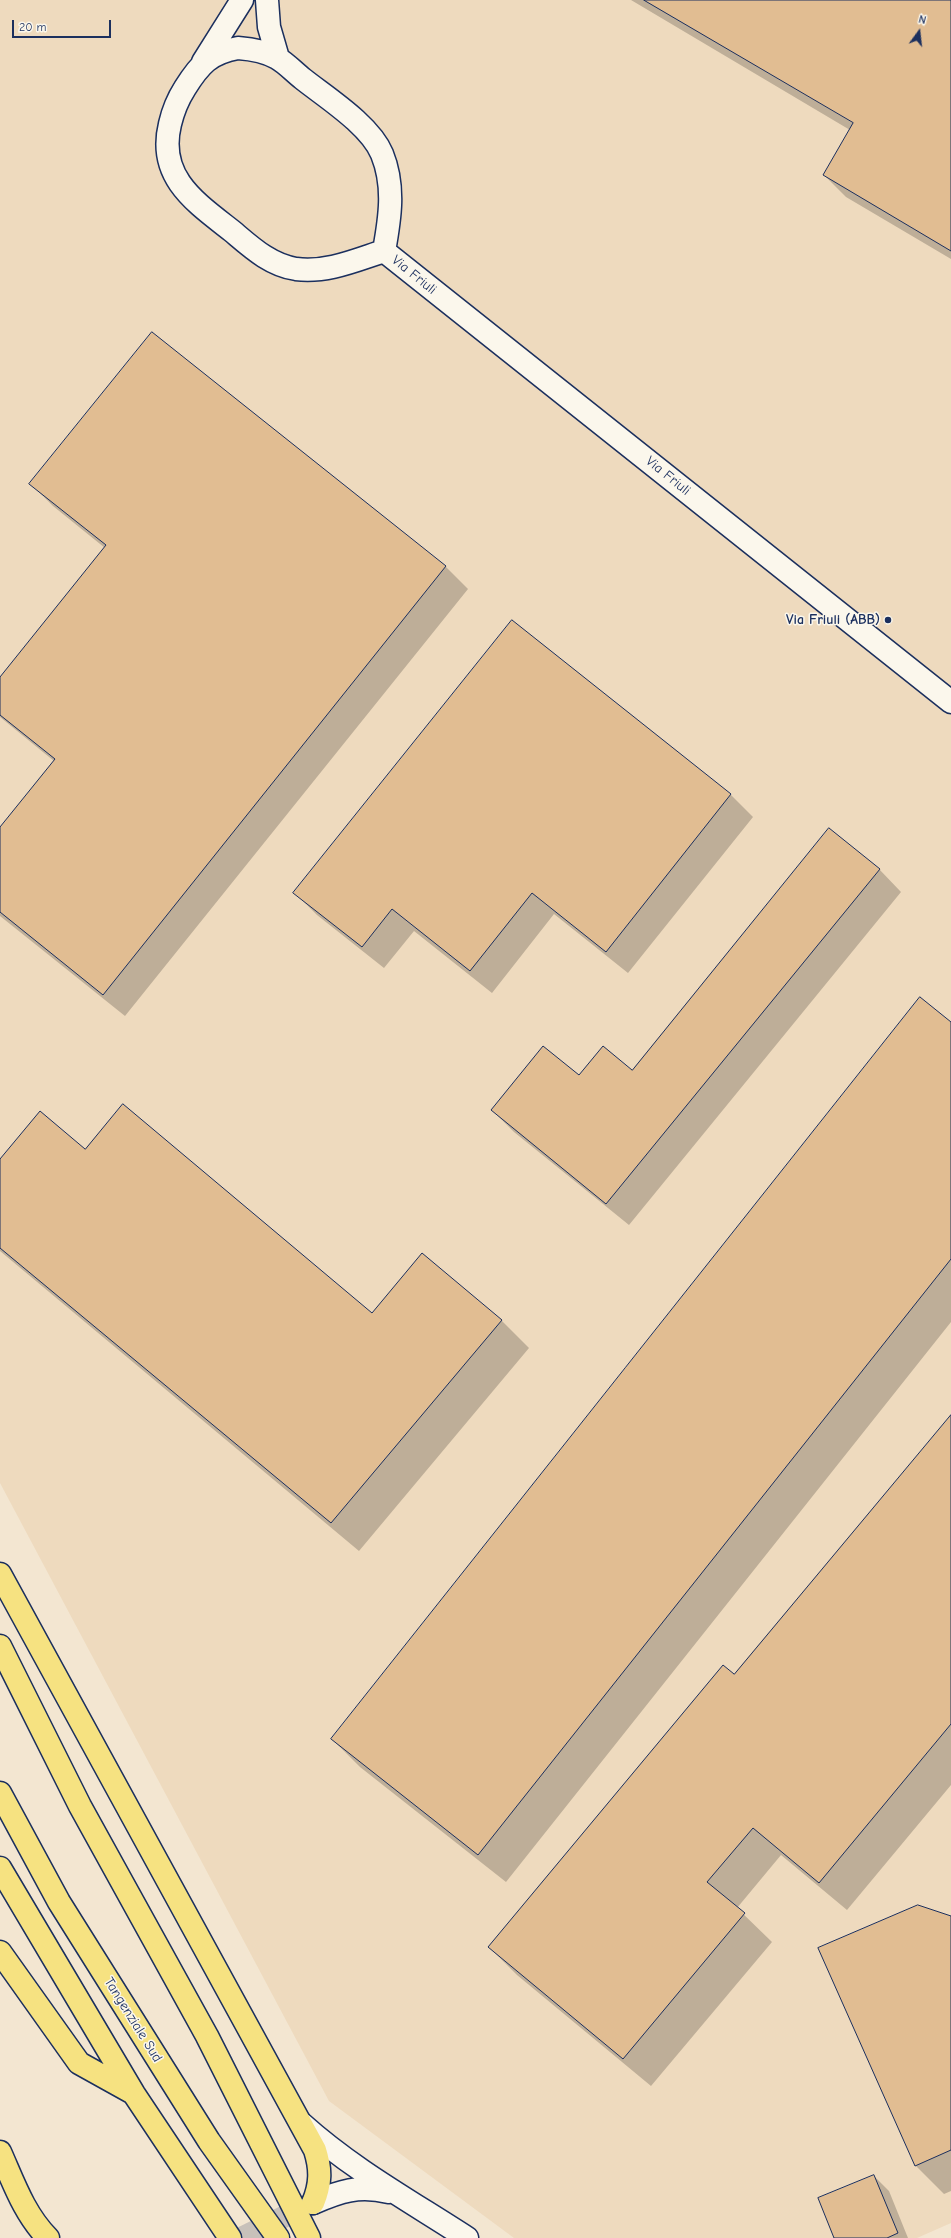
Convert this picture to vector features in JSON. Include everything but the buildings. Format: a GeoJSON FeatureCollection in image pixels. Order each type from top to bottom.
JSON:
{"type":"FeatureCollection","features":[{"type":"Feature","properties":{"kind":"main road"},"geometry":{"type":"LineString","coordinates":[[0,1574],[315,2150],[319,2163],[318,2190],[313,2203]]}},
{"type":"Feature","properties":{"kind":"main road"},"geometry":{"type":"LineString","coordinates":[[0,1646],[80,1806],[207,2036],[309,2238]]}},
{"type":"Feature","properties":{"kind":"main road","name":"Tangenziale Sud"},"geometry":{"type":"LineString","coordinates":[[0,1793],[76,1928],[209,2141],[278,2238]]}},
{"type":"Feature","properties":{"kind":"main road"},"geometry":{"type":"LineString","coordinates":[[0,1868],[134,2094],[230,2238]]}},
{"type":"Feature","properties":{"kind":"main road"},"geometry":{"type":"LineString","coordinates":[[0,1952],[79,2063],[134,2094]]}},
{"type":"Feature","properties":{"kind":"main road"},"geometry":{"type":"LineString","coordinates":[[0,2152],[20,2198],[40,2230],[48,2238]]}},
{"type":"Feature","properties":{"kind":"street","name":"Via Friuli"},"geometry":{"type":"LineString","coordinates":[[242,0],[182,93],[172,116],[168,133],[168,158],[172,172],[190,196],[260,254],[285,266],[312,270],[331,268],[384,251]]}},
{"type":"Feature","properties":{"kind":"street"},"geometry":{"type":"LineString","coordinates":[[267,0],[269,27],[278,58]]}},
{"type":"Feature","properties":{"kind":"street","name":"Via Friuli"},"geometry":{"type":"LineString","coordinates":[[203,62],[220,53],[238,48],[257,50],[278,58],[351,117],[373,140],[381,153],[386,167],[391,193],[389,223],[384,251]]}},
{"type":"Feature","properties":{"kind":"street","name":"Via Friuli"},"geometry":{"type":"LineString","coordinates":[[384,251],[951,702]]}},
{"type":"Feature","properties":{"kind":"street"},"geometry":{"type":"LineString","coordinates":[[300,2122],[330,2149],[364,2174],[467,2238]]}},
{"type":"Feature","properties":{"kind":"street"},"geometry":{"type":"LineString","coordinates":[[313,2203],[352,2189],[372,2188],[400,2195]]}},
{"type":"Feature","properties":{"kind":"shaded area"},"geometry":{"type":"Polygon","coordinates":[[[0,0],[951,0],[951,2223],[917,2238],[514,2238],[329,2101],[0,1483],[0,0]]]}},
{"type":"Feature","properties":{"kind":"tunnel"},"geometry":{"type":"LineString","coordinates":[[241,2238],[312,2203]]}},
{"type":"Feature","properties":{"kind":"place","name":"Via Friuli (ABB)"},"geometry":{"type":"Point","coordinates":[888,620]}}]}
